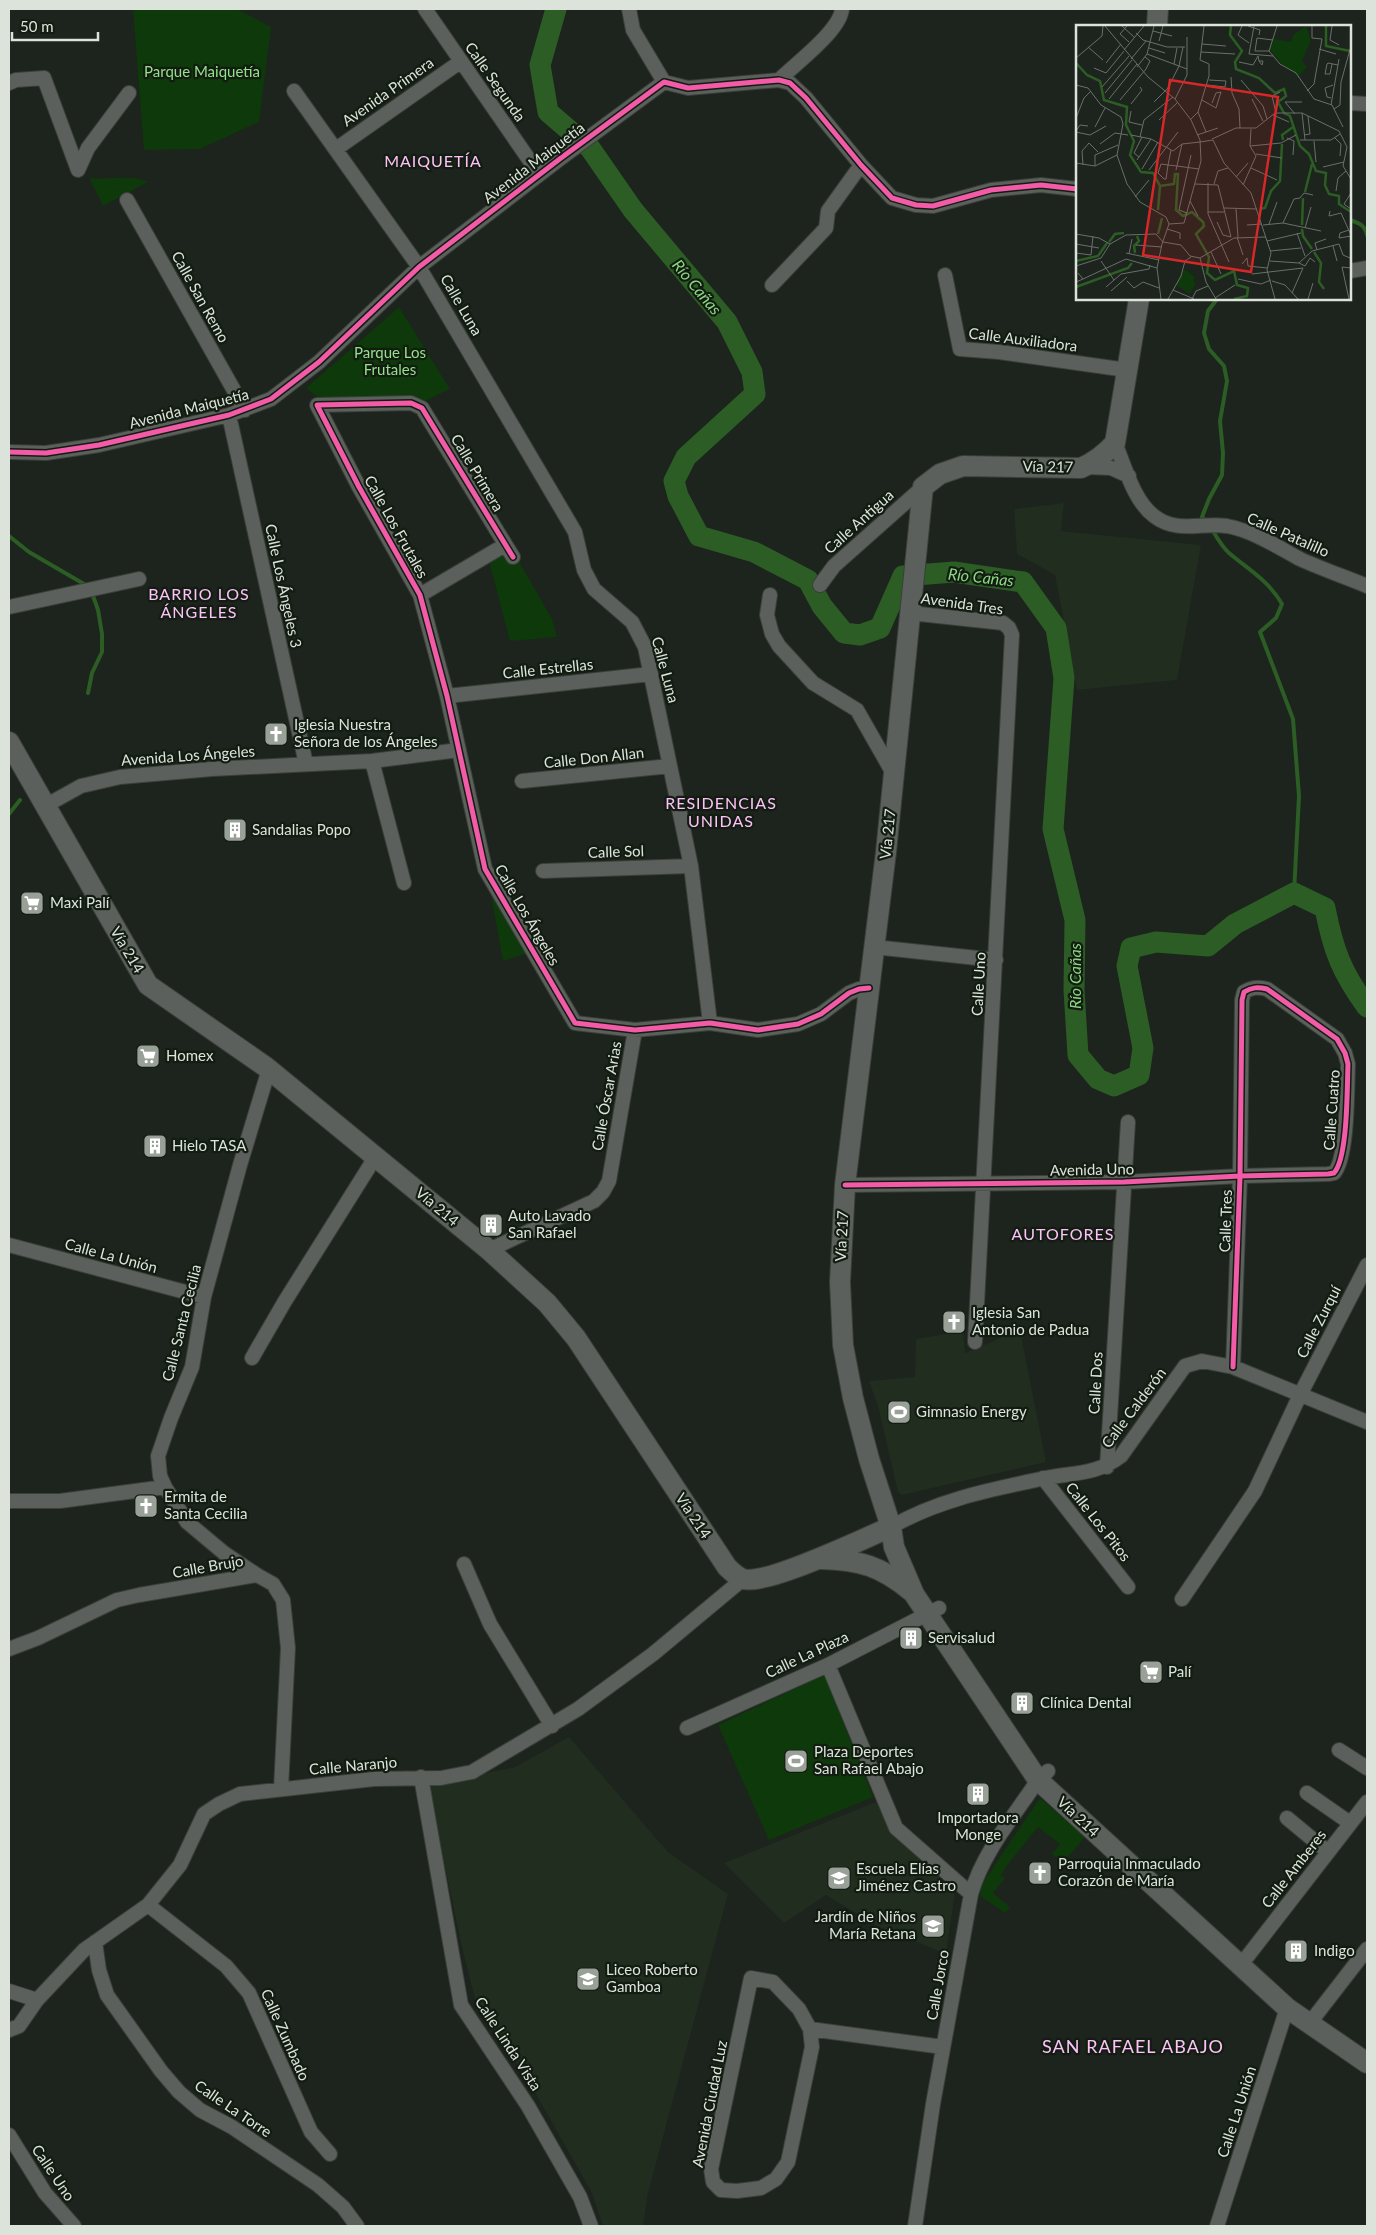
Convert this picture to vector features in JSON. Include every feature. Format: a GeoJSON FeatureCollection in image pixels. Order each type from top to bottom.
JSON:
{"type":"FeatureCollection","features":[{"type":"Feature","properties":{"kind":"main road"},"geometry":{"type":"LineString","coordinates":[[1157,25],[1158,9]]}},
{"type":"Feature","properties":{"kind":"main road"},"geometry":{"type":"LineString","coordinates":[[1115,442],[1139,300]]}},
{"type":"Feature","properties":{"kind":"main road","name":"Vía 217"},"geometry":{"type":"LineString","coordinates":[[891,1527],[853,1398],[843,1345],[840,1282],[845,1185],[894,775],[923,486],[940,474],[963,466],[1081,468],[1105,454],[1115,442]]}},
{"type":"Feature","properties":{"kind":"main road","name":"Vía 214"},"geometry":{"type":"LineString","coordinates":[[9,742],[148,985],[270,1070],[489,1250],[547,1303],[576,1338],[728,1567],[743,1579]]}},
{"type":"Feature","properties":{"kind":"main road"},"geometry":{"type":"LineString","coordinates":[[743,1579],[769,1576],[891,1527]]}},
{"type":"Feature","properties":{"kind":"main road","name":"Vía 214"},"geometry":{"type":"LineString","coordinates":[[891,1527],[894,1547],[914,1594],[933,1611]]}},
{"type":"Feature","properties":{"kind":"main road","name":"Vía 214"},"geometry":{"type":"LineString","coordinates":[[891,1527],[904,1543],[933,1611],[1043,1776],[1287,2008],[1367,2050]]}},
{"type":"Feature","properties":{"kind":"main road"},"geometry":{"type":"LineString","coordinates":[[815,1559],[848,1560],[878,1568],[896,1578],[914,1594]]}},
{"type":"Feature","properties":{"kind":"main road","name":"Vía 214"},"geometry":{"type":"LineString","coordinates":[[1043,1776],[1085,1810],[1246,1956],[1313,2020],[1367,2063]]}},
{"type":"Feature","properties":{"kind":"street","name":"Calle Segunda"},"geometry":{"type":"LineString","coordinates":[[424,9],[539,174]]}},
{"type":"Feature","properties":{"kind":"street"},"geometry":{"type":"LineString","coordinates":[[629,9],[633,30],[664,82],[688,88],[779,80],[790,83],[806,98],[861,165],[892,198],[916,205],[934,206],[991,190],[1041,185],[1076,189]]}},
{"type":"Feature","properties":{"kind":"street"},"geometry":{"type":"LineString","coordinates":[[779,80],[834,27],[842,15],[842,9]]}},
{"type":"Feature","properties":{"kind":"street","name":"Avenida Primera"},"geometry":{"type":"LineString","coordinates":[[336,150],[460,62]]}},
{"type":"Feature","properties":{"kind":"street"},"geometry":{"type":"LineString","coordinates":[[9,83],[16,80],[44,78],[78,170],[88,148],[129,93]]}},
{"type":"Feature","properties":{"kind":"street","name":"Avenida Maiquetía"},"geometry":{"type":"LineString","coordinates":[[9,452],[46,452],[99,445],[229,415],[271,399],[294,382],[419,267],[560,158],[664,82]]}},
{"type":"Feature","properties":{"kind":"street"},"geometry":{"type":"LineString","coordinates":[[294,91],[419,267]]}},
{"type":"Feature","properties":{"kind":"street"},"geometry":{"type":"LineString","coordinates":[[1351,103],[1367,104]]}},
{"type":"Feature","properties":{"kind":"street"},"geometry":{"type":"LineString","coordinates":[[772,285],[826,228],[828,211],[861,165]]}},
{"type":"Feature","properties":{"kind":"street","name":"Calle San Remo"},"geometry":{"type":"LineString","coordinates":[[127,200],[245,410]]}},
{"type":"Feature","properties":{"kind":"street","name":"Calle Luna"},"geometry":{"type":"LineString","coordinates":[[419,267],[575,532],[584,570],[594,589],[632,622],[645,647],[691,866],[710,1023]]}},
{"type":"Feature","properties":{"kind":"street"},"geometry":{"type":"LineString","coordinates":[[1351,271],[1367,268]]}},
{"type":"Feature","properties":{"kind":"street","name":"Calle Auxiliadora"},"geometry":{"type":"LineString","coordinates":[[945,275],[960,350],[999,352],[1127,370]]}},
{"type":"Feature","properties":{"kind":"street","name":"Calle Los Frutales"},"geometry":{"type":"LineString","coordinates":[[417,405],[317,405],[359,487],[420,595],[447,696]]}},
{"type":"Feature","properties":{"kind":"street","name":"Calle Primera"},"geometry":{"type":"LineString","coordinates":[[417,405],[422,408],[442,438],[514,557]]}},
{"type":"Feature","properties":{"kind":"street","name":"Calle Los Ángeles 3"},"geometry":{"type":"LineString","coordinates":[[229,415],[306,764]]}},
{"type":"Feature","properties":{"kind":"street","name":"Calle Patalillo"},"geometry":{"type":"LineString","coordinates":[[1115,442],[1139,498],[1153,515],[1177,527],[1226,526],[1242,530],[1302,560],[1367,586]]}},
{"type":"Feature","properties":{"kind":"street"},"geometry":{"type":"LineString","coordinates":[[1081,468],[1111,468],[1129,476]]}},
{"type":"Feature","properties":{"kind":"street","name":"Calle Antigua"},"geometry":{"type":"LineString","coordinates":[[820,585],[834,566],[923,486]]}},
{"type":"Feature","properties":{"kind":"street"},"geometry":{"type":"LineString","coordinates":[[420,595],[505,545]]}},
{"type":"Feature","properties":{"kind":"street"},"geometry":{"type":"LineString","coordinates":[[9,607],[139,579]]}},
{"type":"Feature","properties":{"kind":"street"},"geometry":{"type":"LineString","coordinates":[[770,595],[767,615],[772,634],[779,646],[814,683],[857,710],[894,775]]}},
{"type":"Feature","properties":{"kind":"street","name":"Avenida Tres"},"geometry":{"type":"LineString","coordinates":[[910,613],[1004,623],[1009,628]]}},
{"type":"Feature","properties":{"kind":"street","name":"Calle Uno"},"geometry":{"type":"LineString","coordinates":[[975,1342],[1012,635],[1009,628]]}},
{"type":"Feature","properties":{"kind":"street","name":"Calle Estrellas"},"geometry":{"type":"LineString","coordinates":[[447,696],[652,674]]}},
{"type":"Feature","properties":{"kind":"street","name":"Calle Los Ángeles"},"geometry":{"type":"LineString","coordinates":[[447,696],[485,869],[575,1023],[635,1030]]}},
{"type":"Feature","properties":{"kind":"street","name":"Avenida Los Ángeles"},"geometry":{"type":"LineString","coordinates":[[45,806],[80,786],[120,777],[212,769],[372,761],[458,750]]}},
{"type":"Feature","properties":{"kind":"street"},"geometry":{"type":"LineString","coordinates":[[372,761],[404,883]]}},
{"type":"Feature","properties":{"kind":"street","name":"Calle Don Allan"},"geometry":{"type":"LineString","coordinates":[[522,781],[670,766]]}},
{"type":"Feature","properties":{"kind":"street","name":"Calle Sol"},"geometry":{"type":"LineString","coordinates":[[543,871],[691,866]]}},
{"type":"Feature","properties":{"kind":"street"},"geometry":{"type":"LineString","coordinates":[[874,947],[996,960]]}},
{"type":"Feature","properties":{"kind":"street","name":"Calle Óscar Arias"},"geometry":{"type":"LineString","coordinates":[[489,1250],[594,1201],[604,1192],[609,1181],[635,1030],[710,1023],[758,1030],[798,1024],[821,1014],[849,994],[859,989],[869,988]]}},
{"type":"Feature","properties":{"kind":"street","name":"Calle Cuatro"},"geometry":{"type":"LineString","coordinates":[[1250,988],[1267,989],[1278,996],[1337,1039],[1345,1053],[1348,1064],[1344,1138],[1342,1161],[1338,1168]]}},
{"type":"Feature","properties":{"kind":"street","name":"Calle Tres"},"geometry":{"type":"LineString","coordinates":[[1233,1367],[1240,1176],[1242,1000],[1244,992],[1250,988]]}},
{"type":"Feature","properties":{"kind":"street","name":"Calle Santa Cecilia"},"geometry":{"type":"LineString","coordinates":[[257,1574],[224,1554],[193,1529],[165,1487],[159,1468],[158,1452],[192,1368],[204,1297],[240,1165],[270,1070]]}},
{"type":"Feature","properties":{"kind":"street","name":"Calle Dos"},"geometry":{"type":"LineString","coordinates":[[1107,1467],[1128,1122]]}},
{"type":"Feature","properties":{"kind":"street"},"geometry":{"type":"LineString","coordinates":[[252,1358],[285,1301],[376,1156]]}},
{"type":"Feature","properties":{"kind":"street","name":"Avenida Uno"},"geometry":{"type":"LineString","coordinates":[[845,1185],[1124,1182],[1328,1174],[1338,1168]]}},
{"type":"Feature","properties":{"kind":"street","name":"Calle La Unión"},"geometry":{"type":"LineString","coordinates":[[9,1244],[204,1297]]}},
{"type":"Feature","properties":{"kind":"street","name":"Calle Zurquí"},"geometry":{"type":"LineString","coordinates":[[1182,1599],[1255,1491],[1300,1395],[1367,1265]]}},
{"type":"Feature","properties":{"kind":"street","name":"Calle Calderón"},"geometry":{"type":"LineString","coordinates":[[891,1527],[912,1515],[984,1491],[1043,1478],[1092,1472],[1107,1467],[1121,1456],[1185,1366],[1202,1361],[1233,1367],[1267,1379],[1300,1395],[1367,1422]]}},
{"type":"Feature","properties":{"kind":"street","name":"Calle Los Pitos"},"geometry":{"type":"LineString","coordinates":[[1043,1478],[1128,1587]]}},
{"type":"Feature","properties":{"kind":"street"},"geometry":{"type":"LineString","coordinates":[[9,1501],[60,1501],[165,1487]]}},
{"type":"Feature","properties":{"kind":"street"},"geometry":{"type":"LineString","coordinates":[[464,1564],[490,1624],[552,1726]]}},
{"type":"Feature","properties":{"kind":"street","name":"Calle Brujo"},"geometry":{"type":"LineString","coordinates":[[9,1649],[38,1638],[117,1600],[257,1574],[273,1584],[283,1600],[288,1648],[281,1789]]}},
{"type":"Feature","properties":{"kind":"street","name":"Calle Naranjo"},"geometry":{"type":"LineString","coordinates":[[9,2030],[19,2026],[38,2000],[84,1950],[148,1905],[180,1865],[204,1814],[219,1804],[240,1794],[374,1779],[442,1778],[472,1772],[578,1710],[653,1654],[743,1579]]}},
{"type":"Feature","properties":{"kind":"street","name":"Calle La Plaza"},"geometry":{"type":"LineString","coordinates":[[687,1728],[828,1665],[933,1611]]}},
{"type":"Feature","properties":{"kind":"street"},"geometry":{"type":"LineString","coordinates":[[828,1665],[896,1828],[971,1894]]}},
{"type":"Feature","properties":{"kind":"street"},"geometry":{"type":"LineString","coordinates":[[1339,1750],[1367,1768]]}},
{"type":"Feature","properties":{"kind":"street","name":"Calle Jorco"},"geometry":{"type":"LineString","coordinates":[[915,2226],[933,2104],[976,1875],[988,1854],[1043,1776]]}},
{"type":"Feature","properties":{"kind":"street","name":"Calle Linda Vista"},"geometry":{"type":"LineString","coordinates":[[421,1777],[461,2005],[528,2106],[580,2197],[591,2226]]}},
{"type":"Feature","properties":{"kind":"street"},"geometry":{"type":"LineString","coordinates":[[1308,1793],[1350,1823]]}},
{"type":"Feature","properties":{"kind":"street","name":"Calle Amberes"},"geometry":{"type":"LineString","coordinates":[[1246,1956],[1367,1802]]}},
{"type":"Feature","properties":{"kind":"street"},"geometry":{"type":"LineString","coordinates":[[1287,1818],[1328,1852]]}},
{"type":"Feature","properties":{"kind":"street","name":"Calle Zumbado"},"geometry":{"type":"LineString","coordinates":[[148,1905],[226,1966],[249,1992],[311,2132],[330,2154]]}},
{"type":"Feature","properties":{"kind":"street","name":"Calle La Torre"},"geometry":{"type":"LineString","coordinates":[[95,1942],[99,1970],[107,1996],[179,2092],[200,2110],[232,2127],[318,2185],[343,2207],[357,2226]]}},
{"type":"Feature","properties":{"kind":"street"},"geometry":{"type":"LineString","coordinates":[[1313,2020],[1367,1949]]}},
{"type":"Feature","properties":{"kind":"street","name":"Avenida Ciudad Luz"},"geometry":{"type":"LineString","coordinates":[[751,1978],[773,1982],[799,2009],[810,2028],[812,2047],[788,2162],[776,2179],[761,2188],[737,2191],[721,2190],[713,2182],[712,2169],[751,1978]]}},
{"type":"Feature","properties":{"kind":"street"},"geometry":{"type":"LineString","coordinates":[[9,1991],[38,2000]]}},
{"type":"Feature","properties":{"kind":"street","name":"Calle La Unión"},"geometry":{"type":"LineString","coordinates":[[1217,2226],[1287,2008]]}},
{"type":"Feature","properties":{"kind":"street"},"geometry":{"type":"LineString","coordinates":[[810,2028],[943,2047]]}},
{"type":"Feature","properties":{"kind":"street","name":"Calle Uno"},"geometry":{"type":"LineString","coordinates":[[9,2135],[45,2192],[74,2226]]}},
{"type":"Feature","properties":{"kind":"shaded area"},"geometry":{"type":"Polygon","coordinates":[[[1064,503],[1061,531],[1201,545],[1177,680],[1077,690],[1055,575],[1017,554],[1014,509],[1064,503]]]}},
{"type":"Feature","properties":{"kind":"shaded area"},"geometry":{"type":"Polygon","coordinates":[[[1020,1330],[1046,1462],[902,1495],[898,1492],[878,1406],[869,1381],[915,1377],[916,1339],[963,1331],[965,1353],[1020,1330]]]}},
{"type":"Feature","properties":{"kind":"shaded area","name":"Liceo Roberto Gamboa"},"geometry":{"type":"Polygon","coordinates":[[[569,1737],[668,1852],[728,1894],[648,2193],[643,2226],[603,2226],[592,2193],[528,2080],[477,2006],[463,1952],[428,1786],[515,1767],[569,1737]]]}},
{"type":"Feature","properties":{"kind":"shaded area","name":"Escuela Elías Jiménez Castro"},"geometry":{"type":"Polygon","coordinates":[[[876,1802],[895,1836],[955,1892],[946,1954],[877,1926],[826,1895],[784,1923],[724,1863],[876,1802]]]}},
{"type":"Feature","properties":{"kind":"green space","name":"Parque Maiquetía"},"geometry":{"type":"Polygon","coordinates":[[[133,9],[237,9],[271,27],[259,122],[200,149],[144,150],[133,9]]]}},
{"type":"Feature","properties":{"kind":"green space"},"geometry":{"type":"Polygon","coordinates":[[[89,178],[135,178],[148,182],[103,206],[89,178]]]}},
{"type":"Feature","properties":{"kind":"green space","name":"Parque Los Frutales"},"geometry":{"type":"Polygon","coordinates":[[[399,307],[450,389],[425,401],[409,399],[321,400],[306,388],[399,307]]]}},
{"type":"Feature","properties":{"kind":"green space"},"geometry":{"type":"Polygon","coordinates":[[[504,550],[517,558],[552,619],[557,637],[510,641],[489,561],[504,550]]]}},
{"type":"Feature","properties":{"kind":"green space"},"geometry":{"type":"Polygon","coordinates":[[[488,879],[529,953],[503,961],[488,879]]]}},
{"type":"Feature","properties":{"kind":"green space","name":"Plaza Deportes San Rafael Abajo"},"geometry":{"type":"Polygon","coordinates":[[[824,1675],[873,1797],[769,1840],[718,1725],[824,1675]]]}},
{"type":"Feature","properties":{"kind":"green space"},"geometry":{"type":"Polygon","coordinates":[[[1040,1798],[1085,1837],[1063,1863],[1052,1854],[1060,1844],[1038,1827],[1005,1868],[1001,1876],[1006,1877],[993,1893],[1010,1907],[1005,1913],[980,1896],[982,1884],[1040,1798]]]}},
{"type":"Feature","properties":{"kind":"waterway","name":"Río Cañas"},"geometry":{"type":"LineString","coordinates":[[556,9],[540,65],[548,112],[590,148],[633,210],[727,322],[752,372],[755,394],[686,457],[674,481],[678,496],[699,536],[754,552],[808,580],[822,606],[844,633],[860,635],[880,628],[903,576],[954,572],[1023,582],[1056,628],[1064,678],[1053,829],[1075,920],[1074,990],[1078,1055],[1098,1079],[1114,1086],[1139,1075],[1143,1048],[1127,966],[1131,948],[1156,942],[1208,946],[1235,924],[1294,893],[1325,908],[1331,936],[1340,961],[1351,983],[1367,1007]]}},
{"type":"Feature","properties":{"kind":"waterway"},"geometry":{"type":"LineString","coordinates":[[1351,220],[1361,225],[1367,235]]}},
{"type":"Feature","properties":{"kind":"waterway"},"geometry":{"type":"LineString","coordinates":[[1207,522],[1202,517],[1222,475],[1223,453],[1220,421],[1227,381],[1224,366],[1209,349],[1204,333],[1208,311],[1216,300]]}},
{"type":"Feature","properties":{"kind":"waterway"},"geometry":{"type":"LineString","coordinates":[[1211,528],[1226,551],[1265,582],[1282,604],[1276,618],[1260,632],[1293,719],[1299,796],[1294,893]]}},
{"type":"Feature","properties":{"kind":"waterway"},"geometry":{"type":"LineString","coordinates":[[9,536],[29,552],[84,584]]}},
{"type":"Feature","properties":{"kind":"waterway"},"geometry":{"type":"LineString","coordinates":[[88,693],[92,673],[102,652],[102,634],[98,610],[92,593]]}},
{"type":"Feature","properties":{"kind":"waterway"},"geometry":{"type":"LineString","coordinates":[[9,814],[20,800]]}},
{"type":"Feature","properties":{"kind":"cycle path"},"geometry":{"type":"LineString","coordinates":[[9,452],[46,453],[99,445],[229,415],[271,399],[319,362],[419,267],[664,82],[688,88],[779,80],[790,83],[806,98],[861,165],[892,198],[916,205],[933,206],[991,190],[1041,185],[1076,189]]}},
{"type":"Feature","properties":{"kind":"cycle path"},"geometry":{"type":"LineString","coordinates":[[513,557],[422,408],[411,403],[317,405],[359,487],[420,595],[447,696],[485,869],[575,1023],[635,1030],[710,1023],[758,1030],[798,1024],[821,1014],[849,993],[869,988]]}},
{"type":"Feature","properties":{"kind":"cycle path"},"geometry":{"type":"LineString","coordinates":[[845,1185],[1124,1182],[1240,1176],[1334,1173],[1339,1165],[1342,1153],[1346,1122],[1348,1064],[1345,1053],[1337,1039],[1267,989],[1255,988],[1247,990],[1244,992],[1242,1000],[1240,1176],[1233,1367]]}},
{"type":"Feature","properties":{"kind":"place","name":"Iglesia Nuestra Señora de los Ángeles"},"geometry":{"type":"Point","coordinates":[276,734]}},
{"type":"Feature","properties":{"kind":"place","name":"Sandalias Popo"},"geometry":{"type":"Point","coordinates":[235,830]}},
{"type":"Feature","properties":{"kind":"place","name":"Maxi Palí"},"geometry":{"type":"Point","coordinates":[32,903]}},
{"type":"Feature","properties":{"kind":"place","name":"Homex"},"geometry":{"type":"Point","coordinates":[148,1056]}},
{"type":"Feature","properties":{"kind":"place","name":"Hielo TASA"},"geometry":{"type":"Point","coordinates":[155,1146]}},
{"type":"Feature","properties":{"kind":"place","name":"Auto Lavado San Rafael"},"geometry":{"type":"Point","coordinates":[491,1225]}},
{"type":"Feature","properties":{"kind":"place","name":"Iglesia San Antonio de Padua"},"geometry":{"type":"Point","coordinates":[954,1322]}},
{"type":"Feature","properties":{"kind":"place","name":"Gimnasio Energy"},"geometry":{"type":"Point","coordinates":[899,1412]}},
{"type":"Feature","properties":{"kind":"place","name":"Ermita de Santa Cecilia"},"geometry":{"type":"Point","coordinates":[146,1506]}},
{"type":"Feature","properties":{"kind":"place","name":"Servisalud"},"geometry":{"type":"Point","coordinates":[911,1638]}},
{"type":"Feature","properties":{"kind":"place","name":"Palí"},"geometry":{"type":"Point","coordinates":[1151,1672]}},
{"type":"Feature","properties":{"kind":"place","name":"Clínica Dental"},"geometry":{"type":"Point","coordinates":[1022,1703]}},
{"type":"Feature","properties":{"kind":"place","name":"Plaza Deportes San Rafael Abajo"},"geometry":{"type":"Point","coordinates":[796,1761]}},
{"type":"Feature","properties":{"kind":"place","name":"Importadora Monge"},"geometry":{"type":"Point","coordinates":[978,1794]}},
{"type":"Feature","properties":{"kind":"place","name":"Parroquia Inmaculado Corazón de María"},"geometry":{"type":"Point","coordinates":[1040,1873]}},
{"type":"Feature","properties":{"kind":"place","name":"Escuela Elías Jiménez Castro"},"geometry":{"type":"Point","coordinates":[839,1878]}},
{"type":"Feature","properties":{"kind":"place","name":"Jardín de Niños María Retana"},"geometry":{"type":"Point","coordinates":[933,1926]}},
{"type":"Feature","properties":{"kind":"place","name":"Indigo"},"geometry":{"type":"Point","coordinates":[1296,1951]}},
{"type":"Feature","properties":{"kind":"place","name":"Liceo Roberto Gamboa"},"geometry":{"type":"Point","coordinates":[588,1979]}},
{"type":"Feature","properties":{"kind":"district","name":"MAIQUETÍA"},"geometry":{"type":"Point","coordinates":[433,161]}},
{"type":"Feature","properties":{"kind":"district","name":"BARRIO LOS ÁNGELES"},"geometry":{"type":"Point","coordinates":[199,603]}},
{"type":"Feature","properties":{"kind":"district","name":"RESIDENCIAS UNIDAS"},"geometry":{"type":"Point","coordinates":[721,812]}},
{"type":"Feature","properties":{"kind":"district","name":"AUTOFORES"},"geometry":{"type":"Point","coordinates":[1063,1234]}},
{"type":"Feature","properties":{"kind":"district","name":"SAN RAFAEL ABAJO"},"geometry":{"type":"Point","coordinates":[1133,2047]}}]}
